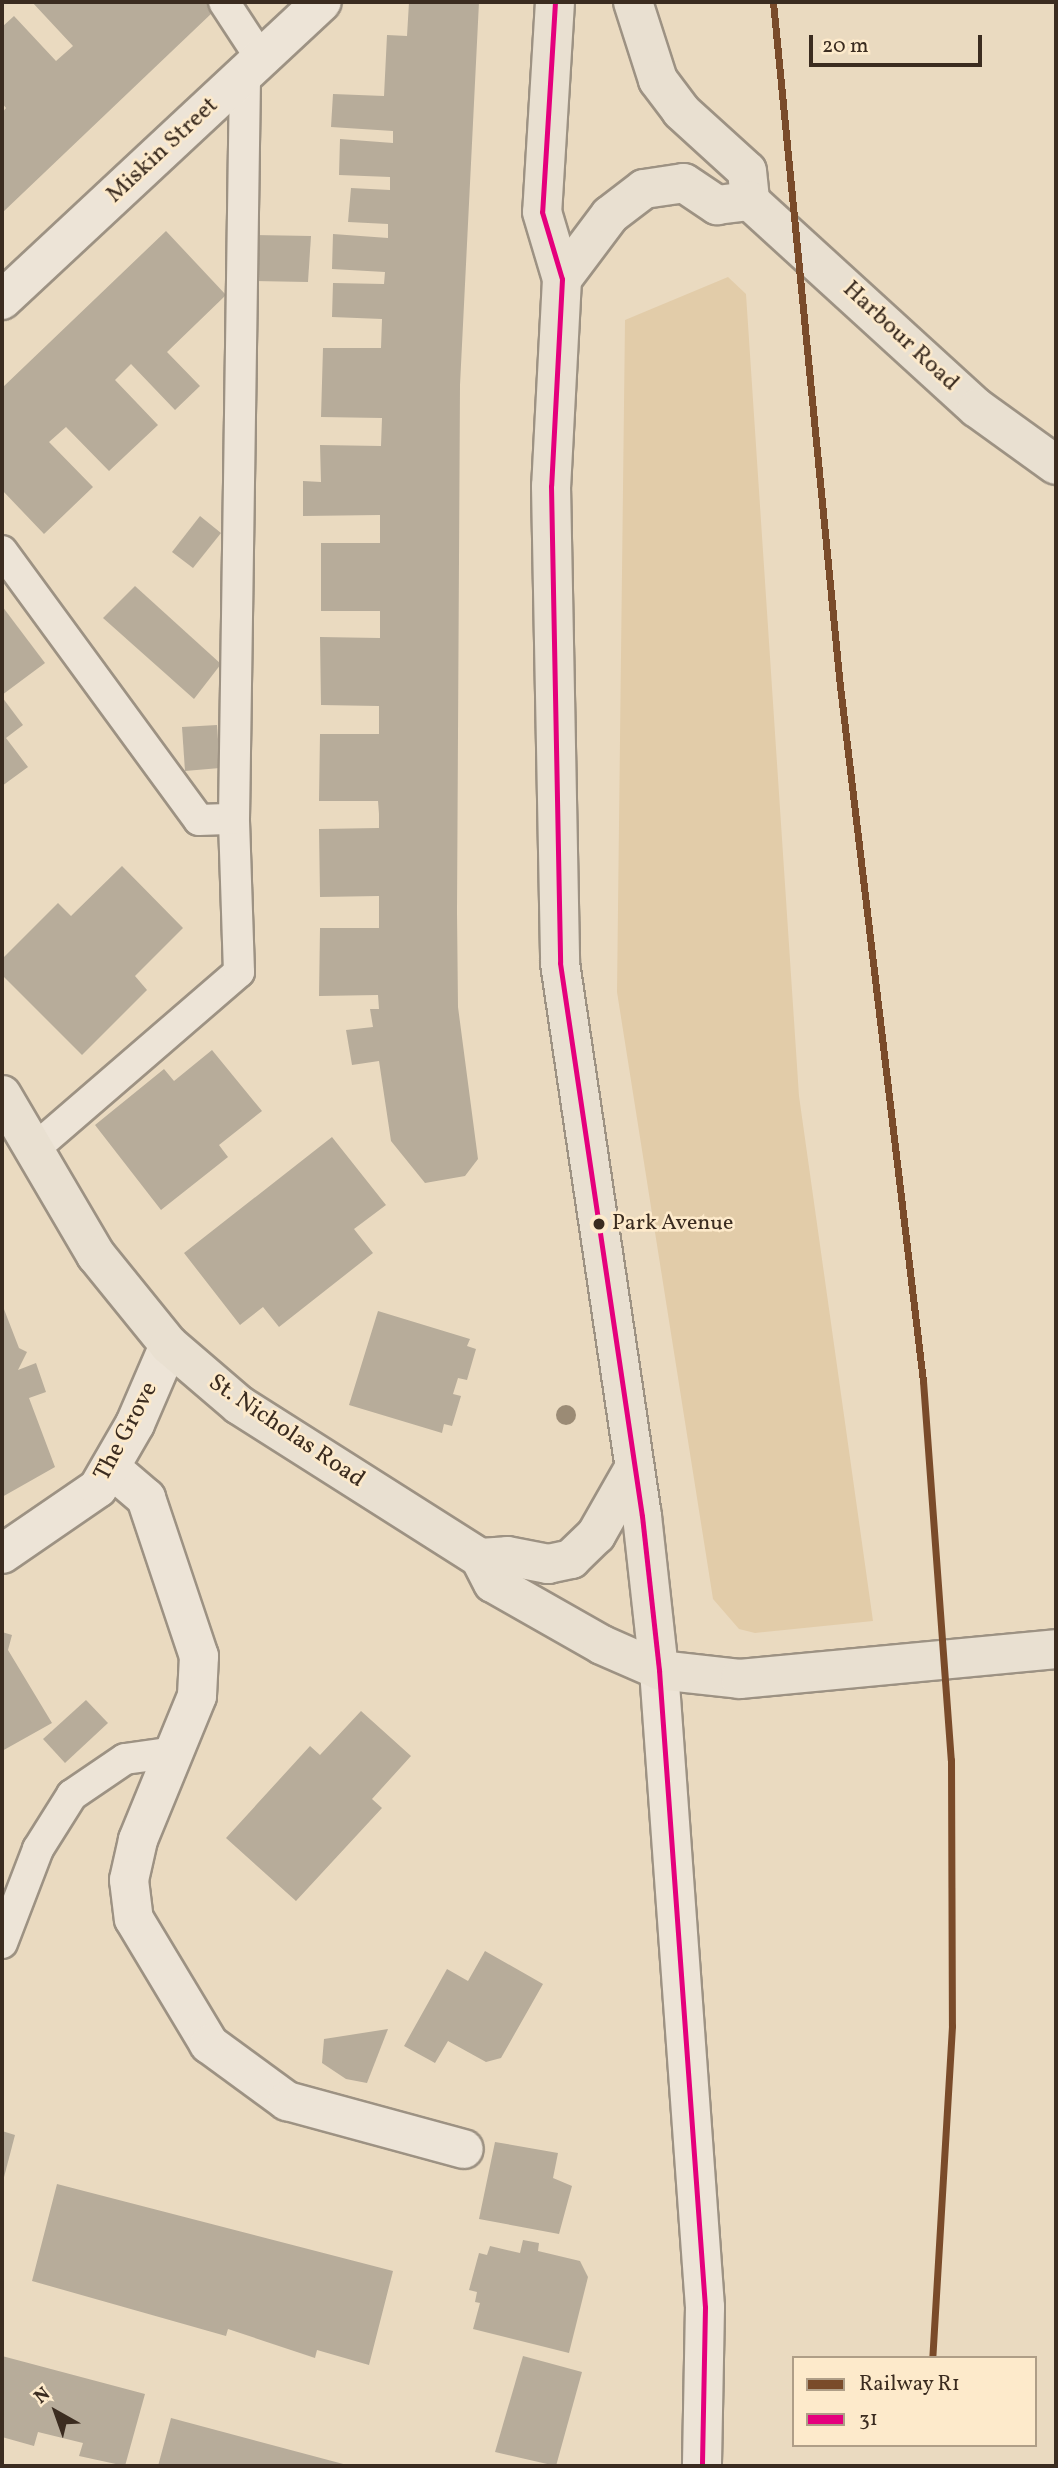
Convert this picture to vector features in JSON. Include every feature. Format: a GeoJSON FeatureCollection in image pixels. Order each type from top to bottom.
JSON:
{"type":"FeatureCollection","features":[{"type":"Feature","properties":{"kind":"main road"},"geometry":{"type":"LineString","coordinates":[[555,2],[542,212],[562,279],[551,486],[560,963],[634,1468],[659,1670],[740,1679],[1056,1649]]}},
{"type":"Feature","properties":{"kind":"main road"},"geometry":{"type":"LineString","coordinates":[[562,279],[610,215],[644,190],[684,183],[717,205],[750,201],[747,171],[681,111],[658,80],[633,2]]}},
{"type":"Feature","properties":{"kind":"main road","name":"Harbour Road"},"geometry":{"type":"LineString","coordinates":[[750,201],[977,408],[1056,465]]}},
{"type":"Feature","properties":{"kind":"main road","name":"St. Nicholas Road"},"geometry":{"type":"LineString","coordinates":[[2,1095],[96,1255],[169,1345],[239,1405],[480,1558],[493,1583],[659,1670]]}},
{"type":"Feature","properties":{"kind":"main road"},"geometry":{"type":"LineString","coordinates":[[480,1558],[507,1556],[548,1564],[571,1559],[596,1535],[634,1468]]}},
{"type":"Feature","properties":{"kind":"street","name":"Miskin Street"},"geometry":{"type":"LineString","coordinates":[[2,300],[322,2]]}},
{"type":"Feature","properties":{"kind":"street","name":"The Grove"},"geometry":{"type":"LineString","coordinates":[[2,1554],[82,1504],[113,1469],[169,1345]]}},
{"type":"Feature","properties":{"kind":"street"},"geometry":{"type":"LineString","coordinates":[[113,1469],[146,1498],[199,1656],[197,1696],[138,1840],[129,1881],[134,1919],[209,2045],[288,2101],[464,2149]]}},
{"type":"Feature","properties":{"kind":"street"},"geometry":{"type":"LineString","coordinates":[[659,1670],[705,2307],[702,2466]]}},
{"type":"Feature","properties":{"kind":"lane"},"geometry":{"type":"LineString","coordinates":[[33,1150],[239,972],[234,819],[254,68],[224,2]]}},
{"type":"Feature","properties":{"kind":"lane"},"geometry":{"type":"LineString","coordinates":[[2,551],[199,820],[234,819]]}},
{"type":"Feature","properties":{"kind":"lane"},"geometry":{"type":"LineString","coordinates":[[2,1943],[38,1849],[72,1795],[125,1759],[175,1752]]}},
{"type":"Feature","properties":{"kind":"shaded area"},"geometry":{"type":"Polygon","coordinates":[[[728,277],[746,294],[799,1096],[873,1621],[755,1633],[739,1629],[713,1599],[617,992],[625,320],[728,277]]]}},
{"type":"Feature","properties":{"kind":"building"},"geometry":{"type":"Polygon","coordinates":[[[32,2],[207,2],[213,12],[2,213],[2,113],[6,108],[2,103],[2,27],[14,16],[56,61],[73,46],[32,2]]]}},
{"type":"Feature","properties":{"kind":"building"},"geometry":{"type":"Polygon","coordinates":[[[409,2],[479,2],[460,385],[457,912],[458,1007],[478,1159],[465,1176],[425,1183],[391,1141],[379,1061],[352,1065],[346,1030],[373,1027],[370,1009],[379,1009],[378,995],[319,996],[320,928],[379,928],[379,896],[320,897],[319,829],[379,828],[379,814],[378,801],[319,801],[320,734],[379,734],[379,706],[321,705],[320,637],[380,638],[380,611],[321,611],[321,543],[380,543],[380,515],[303,516],[303,481],[321,482],[320,445],[381,446],[382,418],[321,417],[323,348],[381,348],[382,319],[332,317],[333,283],[384,284],[385,272],[332,269],[333,234],[388,238],[388,224],[348,222],[351,188],[390,190],[390,177],[339,175],[340,139],[393,143],[393,131],[331,127],[333,94],[384,96],[387,35],[407,36],[409,2]]]}},
{"type":"Feature","properties":{"kind":"building"},"geometry":{"type":"Polygon","coordinates":[[[166,231],[226,295],[167,352],[200,386],[175,410],[131,364],[115,380],[158,425],[109,471],[66,427],[49,442],[93,487],[44,534],[2,490],[2,388],[166,231]]]}},
{"type":"Feature","properties":{"kind":"building"},"geometry":{"type":"Polygon","coordinates":[[[254,235],[311,236],[308,282],[253,281],[254,235]]]}},
{"type":"Feature","properties":{"kind":"building"},"geometry":{"type":"Polygon","coordinates":[[[200,516],[221,533],[193,568],[172,552],[200,516]]]}},
{"type":"Feature","properties":{"kind":"building"},"geometry":{"type":"Polygon","coordinates":[[[135,586],[221,664],[194,699],[103,618],[135,586]]]}},
{"type":"Feature","properties":{"kind":"building"},"geometry":{"type":"Polygon","coordinates":[[[2,606],[45,663],[2,695],[2,606]]]}},
{"type":"Feature","properties":{"kind":"building"},"geometry":{"type":"Polygon","coordinates":[[[2,697],[23,725],[6,738],[28,767],[2,786],[2,697]]]}},
{"type":"Feature","properties":{"kind":"building"},"geometry":{"type":"Polygon","coordinates":[[[217,725],[220,768],[185,771],[182,727],[217,725]]]}},
{"type":"Feature","properties":{"kind":"building"},"geometry":{"type":"Polygon","coordinates":[[[122,866],[183,928],[135,976],[147,990],[82,1055],[2,975],[2,959],[58,903],[71,916],[122,866]]]}},
{"type":"Feature","properties":{"kind":"building"},"geometry":{"type":"Polygon","coordinates":[[[212,1050],[262,1111],[219,1145],[228,1157],[161,1210],[95,1125],[164,1069],[174,1081],[212,1050]]]}},
{"type":"Feature","properties":{"kind":"building"},"geometry":{"type":"Polygon","coordinates":[[[332,1137],[386,1205],[354,1229],[373,1253],[279,1327],[263,1307],[240,1325],[184,1253],[332,1137]]]}},
{"type":"Feature","properties":{"kind":"building"},"geometry":{"type":"Polygon","coordinates":[[[2,1304],[19,1348],[27,1352],[18,1370],[36,1363],[46,1392],[29,1398],[55,1467],[2,1497],[2,1304]]]}},
{"type":"Feature","properties":{"kind":"building"},"geometry":{"type":"Polygon","coordinates":[[[378,1311],[470,1339],[467,1346],[476,1349],[467,1380],[458,1378],[453,1394],[461,1396],[452,1426],[444,1424],[442,1433],[349,1405],[378,1311]]]}},
{"type":"Feature","properties":{"kind":"building"},"geometry":{"type":"Polygon","coordinates":[[[2,1632],[12,1635],[8,1650],[52,1723],[2,1751],[2,1632]]]}},
{"type":"Feature","properties":{"kind":"building"},"geometry":{"type":"Polygon","coordinates":[[[86,1700],[108,1723],[65,1763],[43,1739],[86,1700]]]}},
{"type":"Feature","properties":{"kind":"building"},"geometry":{"type":"Polygon","coordinates":[[[361,1711],[411,1756],[372,1799],[382,1808],[296,1901],[226,1838],[310,1746],[320,1755],[361,1711]]]}},
{"type":"Feature","properties":{"kind":"building"},"geometry":{"type":"Polygon","coordinates":[[[485,1951],[543,1984],[501,2058],[486,2062],[448,2041],[435,2063],[404,2046],[447,1969],[468,1981],[485,1951]]]}},
{"type":"Feature","properties":{"kind":"building"},"geometry":{"type":"Polygon","coordinates":[[[388,2029],[367,2083],[346,2079],[322,2063],[324,2039],[388,2029]]]}},
{"type":"Feature","properties":{"kind":"building"},"geometry":{"type":"Polygon","coordinates":[[[2,2131],[15,2135],[3,2181],[2,2181],[2,2131]]]}},
{"type":"Feature","properties":{"kind":"building"},"geometry":{"type":"Polygon","coordinates":[[[495,2142],[558,2153],[553,2178],[572,2186],[559,2234],[479,2219],[495,2142]]]}},
{"type":"Feature","properties":{"kind":"building"},"geometry":{"type":"Polygon","coordinates":[[[57,2184],[393,2271],[369,2365],[317,2350],[315,2358],[228,2329],[226,2336],[32,2281],[57,2184]]]}},
{"type":"Feature","properties":{"kind":"building"},"geometry":{"type":"Polygon","coordinates":[[[523,2240],[539,2243],[538,2251],[580,2261],[588,2277],[569,2353],[473,2329],[480,2303],[475,2302],[477,2292],[469,2290],[479,2253],[487,2255],[490,2246],[520,2253],[523,2240]]]}},
{"type":"Feature","properties":{"kind":"building"},"geometry":{"type":"Polygon","coordinates":[[[2,2356],[145,2394],[125,2466],[79,2456],[83,2443],[38,2432],[34,2446],[2,2437],[2,2356]]]}},
{"type":"Feature","properties":{"kind":"building"},"geometry":{"type":"Polygon","coordinates":[[[523,2356],[582,2372],[556,2466],[495,2452],[523,2356]]]}},
{"type":"Feature","properties":{"kind":"building"},"geometry":{"type":"Polygon","coordinates":[[[171,2418],[347,2465],[347,2466],[158,2466],[171,2418]]]}},
{"type":"Feature","properties":{"kind":"rail line","name":"R1"},"geometry":{"type":"LineString","coordinates":[[773,2],[840,686],[923,1381],[951,1760],[952,2026],[932,2356]]}},
{"type":"Feature","properties":{"kind":"transit line","name":"31"},"geometry":{"type":"LineString","coordinates":[[555,2],[542,212],[562,279],[551,486],[560,963],[642,1516],[659,1670],[705,2307],[702,2466]]}},
{"type":"Feature","properties":{"kind":"place","name":"Park Avenue"},"geometry":{"type":"Point","coordinates":[599,1224]}}]}
